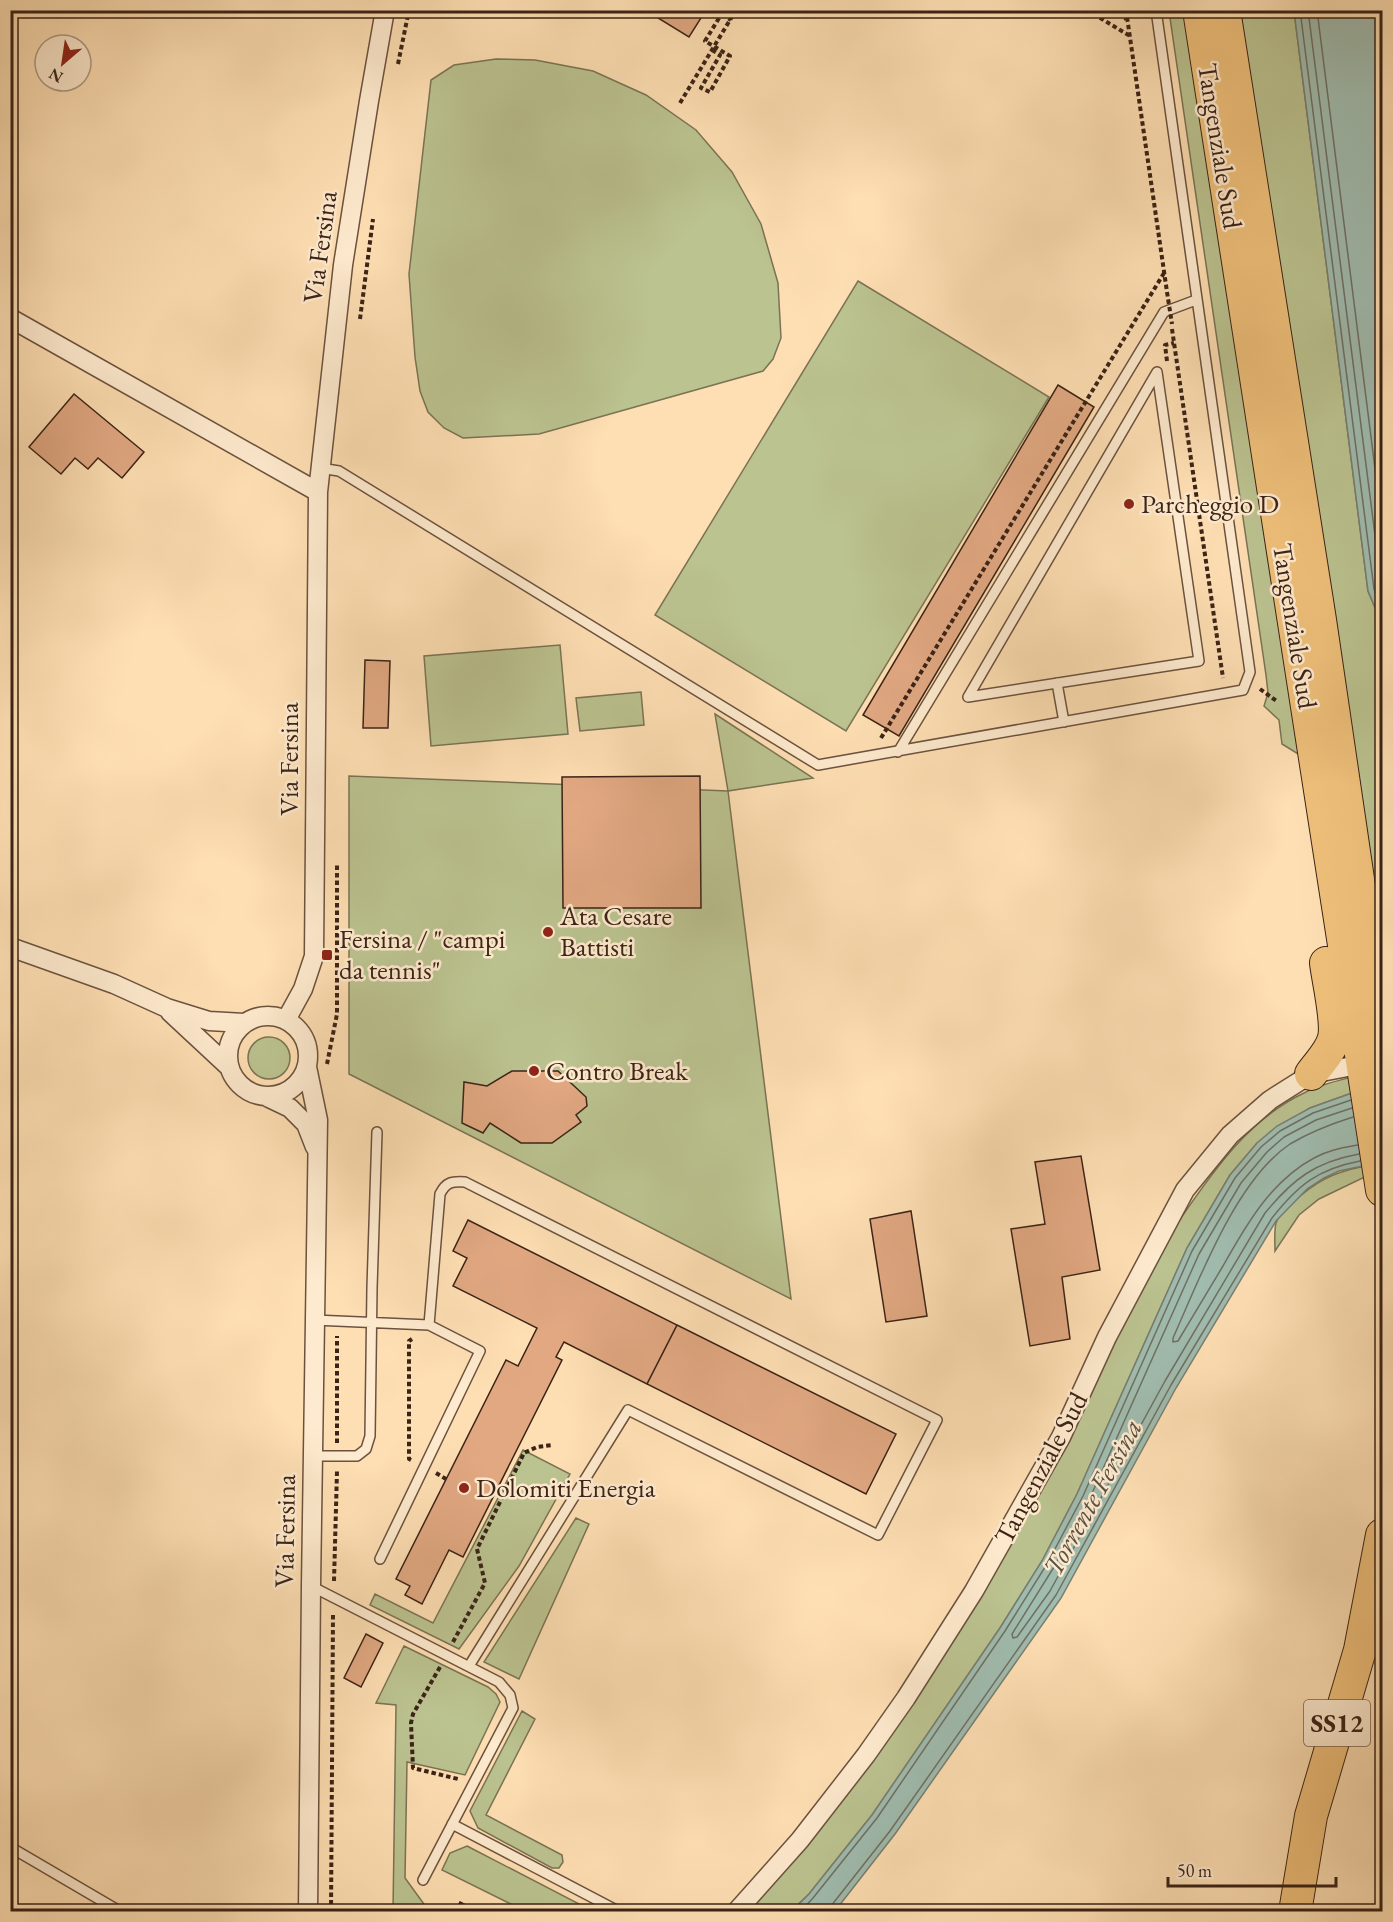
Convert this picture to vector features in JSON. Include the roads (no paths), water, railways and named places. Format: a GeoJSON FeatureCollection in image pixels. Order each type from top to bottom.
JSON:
{"type":"FeatureCollection","features":[{"type":"Feature","properties":{"kind":"highway","name":"Tangenziale Sud"},"geometry":{"type":"LineString","coordinates":[[1199,10],[1317,762],[1371,1060]]}},
{"type":"Feature","properties":{"kind":"highway","name":"Tangenziale Sud"},"geometry":{"type":"LineString","coordinates":[[1224,10],[1320,620],[1371,1060],[1381,1182]]}},
{"type":"Feature","properties":{"kind":"highway"},"geometry":{"type":"LineString","coordinates":[[1311,1074],[1329,1048],[1334,1037],[1335,1024],[1303,800],[1317,762]]}},
{"type":"Feature","properties":{"kind":"highway","name":"SS12"},"geometry":{"type":"LineString","coordinates":[[1295,1911],[1311,1816],[1360,1650],[1383,1535]]}},
{"type":"Feature","properties":{"kind":"highway","name":"SS12"},"geometry":{"type":"LineString","coordinates":[[1310,1911],[1321,1832],[1352,1719],[1375,1653],[1383,1617]]}},
{"type":"Feature","properties":{"kind":"street","name":"Via Fersina"},"geometry":{"type":"LineString","coordinates":[[286,1020],[303,989],[314,956],[318,492],[343,265],[385,10]]}},
{"type":"Feature","properties":{"kind":"street"},"geometry":{"type":"LineString","coordinates":[[10,318],[318,492]]}},
{"type":"Feature","properties":{"kind":"street","name":"Via Fersina"},"geometry":{"type":"LineString","coordinates":[[10,947],[114,984],[167,1008],[209,1020],[244,1023],[265,1015],[276,1016],[297,1028],[305,1040],[308,1053],[307,1067],[318,1120],[308,1911]]}},
{"type":"Feature","properties":{"kind":"street","name":"Via Fersina"},"geometry":{"type":"LineString","coordinates":[[167,1008],[228,1066],[234,1078],[243,1088],[290,1108],[306,1124],[317,1151]]}},
{"type":"Feature","properties":{"kind":"street"},"geometry":{"type":"LineString","coordinates":[[228,1066],[229,1042],[235,1031],[244,1023]]}},
{"type":"Feature","properties":{"kind":"street","name":"Tangenziale Sud"},"geometry":{"type":"LineString","coordinates":[[736,1911],[800,1840],[866,1755],[906,1698],[974,1591],[1061,1437],[1107,1337],[1185,1190],[1230,1135],[1270,1100],[1311,1074],[1371,1060]]}},
{"type":"Feature","properties":{"kind":"street"},"geometry":{"type":"LineString","coordinates":[[267,1097],[280,1095],[292,1089],[302,1079],[307,1067]]}},
{"type":"Feature","properties":{"kind":"lane"},"geometry":{"type":"LineString","coordinates":[[320,468],[339,471],[818,765],[1243,690],[1250,672],[1156,10]]}},
{"type":"Feature","properties":{"kind":"lane"},"geometry":{"type":"LineString","coordinates":[[898,752],[1164,312],[1196,300]]}},
{"type":"Feature","properties":{"kind":"lane"},"geometry":{"type":"LineString","coordinates":[[1157,372],[1199,661],[1057,683],[968,698],[1157,372]]}},
{"type":"Feature","properties":{"kind":"lane"},"geometry":{"type":"LineString","coordinates":[[1057,683],[1064,722]]}},
{"type":"Feature","properties":{"kind":"lane"},"geometry":{"type":"LineString","coordinates":[[313,1456],[357,1456],[366,1449],[370,1436],[377,1132]]}},
{"type":"Feature","properties":{"kind":"lane"},"geometry":{"type":"LineString","coordinates":[[429,1325],[440,1194],[444,1186],[452,1181],[465,1182],[937,1420],[878,1535],[628,1410],[469,1666]]}},
{"type":"Feature","properties":{"kind":"lane"},"geometry":{"type":"LineString","coordinates":[[314,1320],[429,1325],[480,1351],[380,1559]]}},
{"type":"Feature","properties":{"kind":"lane"},"geometry":{"type":"LineString","coordinates":[[311,1586],[499,1682],[510,1695],[513,1708],[423,1880]]}},
{"type":"Feature","properties":{"kind":"lane"},"geometry":{"type":"LineString","coordinates":[[452,1824],[620,1911]]}},
{"type":"Feature","properties":{"kind":"lane"},"geometry":{"type":"LineString","coordinates":[[10,1847],[121,1911]]}},
{"type":"Feature","properties":{"kind":"water"},"geometry":{"type":"Polygon","coordinates":[[[1294,11],[1382,11],[1382,624],[1368,591],[1294,11]]]}},
{"type":"Feature","properties":{"kind":"water","name":"Torrente Fersina"},"geometry":{"type":"Polygon","coordinates":[[[1382,1090],[1382,1162],[1339,1171],[1324,1178],[1307,1189],[1276,1221],[1176,1388],[1061,1598],[895,1834],[835,1911],[791,1912],[809,1894],[872,1815],[1000,1628],[1042,1561],[1077,1494],[1187,1248],[1230,1175],[1257,1143],[1277,1126],[1310,1108],[1352,1093],[1382,1090]]]}},
{"type":"Feature","properties":{"kind":"place","name":"Parcheggio D"},"geometry":{"type":"Point","coordinates":[1129,504]}},
{"type":"Feature","properties":{"kind":"place","name":"Ata Cesare Battisti"},"geometry":{"type":"Point","coordinates":[548,932]}},
{"type":"Feature","properties":{"kind":"place","name":"Fersina / \"campi da tennis\""},"geometry":{"type":"Point","coordinates":[327,955]}},
{"type":"Feature","properties":{"kind":"place","name":"Contro Break"},"geometry":{"type":"Point","coordinates":[534,1071]}},
{"type":"Feature","properties":{"kind":"place","name":"Dolomiti Energia"},"geometry":{"type":"Point","coordinates":[464,1488]}}]}
